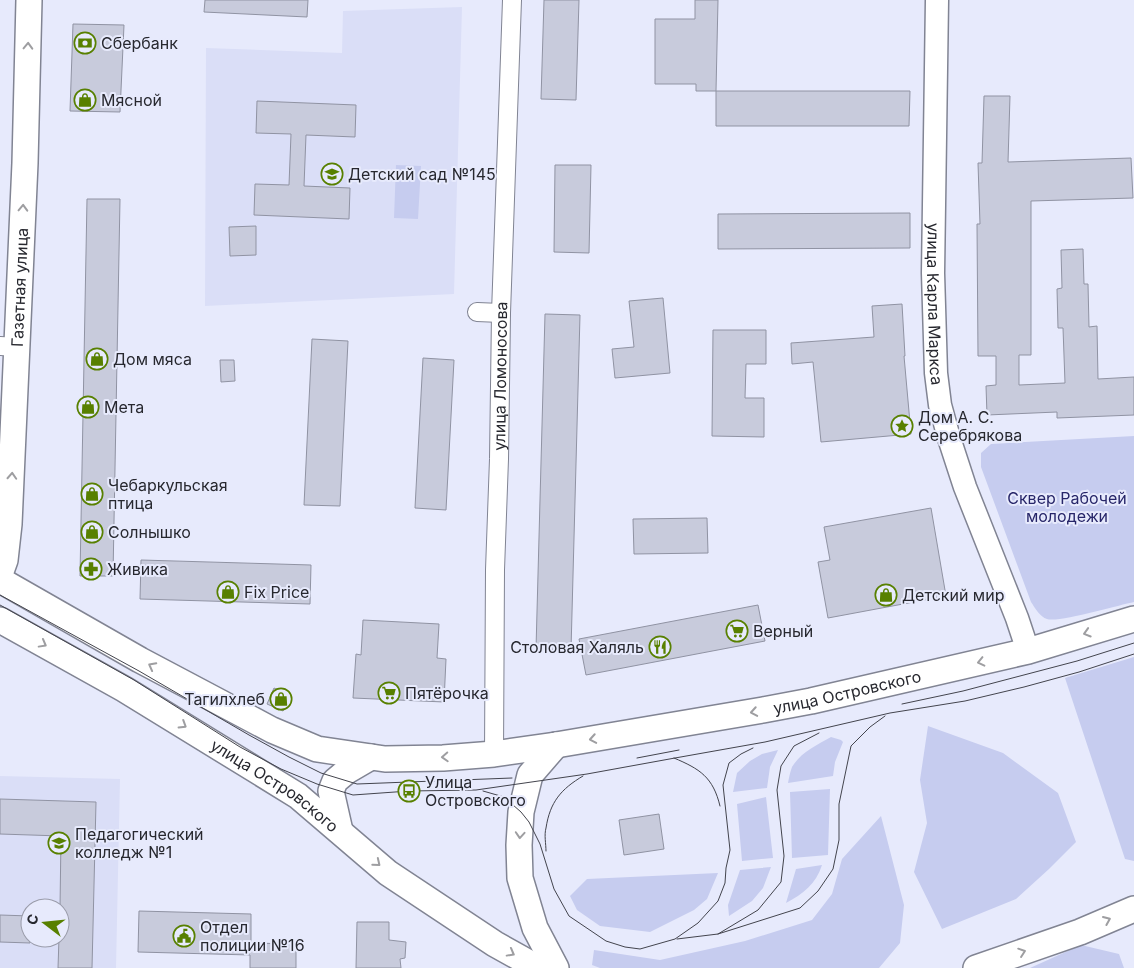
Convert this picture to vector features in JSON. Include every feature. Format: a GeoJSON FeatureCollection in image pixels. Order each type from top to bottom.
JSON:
{"type":"FeatureCollection","features":[{"type":"Feature","properties":{"kind":"main road","name":"Газетная улица"},"geometry":{"type":"LineString","coordinates":[[0,574],[5,560],[9,524],[9,346],[25,163],[29,0]]}},
{"type":"Feature","properties":{"kind":"main road","name":"улица Островского"},"geometry":{"type":"LineString","coordinates":[[0,580],[140,660],[272,730],[317,749],[384,758],[443,758],[494,754],[763,710],[811,701],[1028,651],[1134,619]]}},
{"type":"Feature","properties":{"kind":"main road","name":"улица Островского"},"geometry":{"type":"LineString","coordinates":[[0,620],[124,689],[298,796],[388,872],[495,944],[538,968]]}},
{"type":"Feature","properties":{"kind":"main road"},"geometry":{"type":"LineString","coordinates":[[556,745],[530,775],[521,812],[519,845],[520,878],[535,928],[556,968]]}},
{"type":"Feature","properties":{"kind":"main road"},"geometry":{"type":"LineString","coordinates":[[340,831],[331,791],[335,781],[371,756]]}},
{"type":"Feature","properties":{"kind":"main road"},"geometry":{"type":"LineString","coordinates":[[976,968],[1080,932],[1134,909]]}},
{"type":"Feature","properties":{"kind":"street","name":"улица Ломоносова"},"geometry":{"type":"LineString","coordinates":[[494,754],[495,570],[500,459],[501,312],[512,0]]}},
{"type":"Feature","properties":{"kind":"street","name":"улица Карла Маркса"},"geometry":{"type":"LineString","coordinates":[[937,0],[933,273],[936,372],[940,405],[965,486],[1028,651]]}},
{"type":"Feature","properties":{"kind":"street"},"geometry":{"type":"LineString","coordinates":[[478,312],[501,312]]}},
{"type":"Feature","properties":{"kind":"shaded area","name":"Детский сад №145"},"geometry":{"type":"Polygon","coordinates":[[[462,7],[454,294],[205,306],[206,48],[342,53],[343,11],[462,7]]]}},
{"type":"Feature","properties":{"kind":"shaded area","name":"Педагогический колледж №1"},"geometry":{"type":"Polygon","coordinates":[[[0,776],[120,779],[116,968],[0,968],[0,776]]]}},
{"type":"Feature","properties":{"kind":"green space"},"geometry":{"type":"Polygon","coordinates":[[[396,165],[421,166],[418,219],[394,218],[396,165]]]}},
{"type":"Feature","properties":{"kind":"green space","name":"Сквер Рабочей молодежи"},"geometry":{"type":"Polygon","coordinates":[[[1134,436],[1134,602],[1053,620],[1044,618],[1031,602],[981,467],[981,453],[991,444],[1134,436]]]}},
{"type":"Feature","properties":{"kind":"green space"},"geometry":{"type":"Polygon","coordinates":[[[1134,657],[1134,861],[1125,859],[1065,678],[1134,657]]]}},
{"type":"Feature","properties":{"kind":"green space"},"geometry":{"type":"Polygon","coordinates":[[[928,726],[1003,753],[1058,793],[1076,842],[1016,899],[942,929],[914,872],[927,823],[920,780],[928,726]]]}},
{"type":"Feature","properties":{"kind":"green space"},"geometry":{"type":"Polygon","coordinates":[[[831,737],[843,742],[835,762],[833,776],[788,783],[792,767],[800,757],[831,737]]]}},
{"type":"Feature","properties":{"kind":"green space"},"geometry":{"type":"Polygon","coordinates":[[[778,750],[770,767],[767,788],[733,792],[737,773],[750,761],[762,754],[778,750]]]}},
{"type":"Feature","properties":{"kind":"green space"},"geometry":{"type":"Polygon","coordinates":[[[830,789],[828,855],[792,858],[790,792],[830,789]]]}},
{"type":"Feature","properties":{"kind":"green space"},"geometry":{"type":"Polygon","coordinates":[[[766,797],[773,858],[742,861],[737,804],[766,797]]]}},
{"type":"Feature","properties":{"kind":"green space"},"geometry":{"type":"Polygon","coordinates":[[[881,816],[904,905],[900,943],[879,968],[600,968],[592,965],[594,950],[660,960],[745,941],[812,920],[832,894],[842,859],[881,816]]]}},
{"type":"Feature","properties":{"kind":"green space"},"geometry":{"type":"Polygon","coordinates":[[[822,865],[816,878],[808,888],[786,903],[796,869],[822,865]]]}},
{"type":"Feature","properties":{"kind":"green space"},"geometry":{"type":"Polygon","coordinates":[[[771,867],[763,888],[752,901],[729,916],[728,905],[740,870],[771,867]]]}},
{"type":"Feature","properties":{"kind":"green space"},"geometry":{"type":"Polygon","coordinates":[[[718,873],[707,899],[694,910],[650,932],[600,926],[577,910],[570,896],[587,879],[718,873]]]}},
{"type":"Feature","properties":{"kind":"green space"},"geometry":{"type":"Polygon","coordinates":[[[1081,945],[1119,954],[1124,968],[1030,968],[1081,945]]]}},
{"type":"Feature","properties":{"kind":"building"},"geometry":{"type":"Polygon","coordinates":[[[205,0],[308,0],[307,17],[204,12],[205,0]]]}},
{"type":"Feature","properties":{"kind":"building"},"geometry":{"type":"Polygon","coordinates":[[[544,0],[579,0],[576,100],[541,99],[544,0]]]}},
{"type":"Feature","properties":{"kind":"building"},"geometry":{"type":"Polygon","coordinates":[[[695,0],[718,0],[716,91],[696,91],[696,84],[655,84],[655,19],[695,19],[695,0]]]}},
{"type":"Feature","properties":{"kind":"building"},"geometry":{"type":"Polygon","coordinates":[[[73,24],[124,25],[120,112],[70,111],[73,24]]]}},
{"type":"Feature","properties":{"kind":"building"},"geometry":{"type":"Polygon","coordinates":[[[716,91],[910,91],[909,126],[716,126],[716,91]]]}},
{"type":"Feature","properties":{"kind":"building"},"geometry":{"type":"Polygon","coordinates":[[[984,96],[1010,96],[1008,162],[1131,158],[1133,198],[1031,201],[1031,355],[1019,355],[1019,385],[1065,383],[1063,328],[1058,328],[1057,289],[1062,288],[1061,250],[1083,249],[1084,284],[1088,284],[1089,327],[1097,326],[1098,379],[1134,377],[1134,415],[1057,418],[1057,412],[987,415],[986,386],[996,385],[996,356],[978,356],[977,224],[980,224],[978,163],[982,163],[984,96]]]}},
{"type":"Feature","properties":{"kind":"building"},"geometry":{"type":"Polygon","coordinates":[[[257,101],[356,105],[355,137],[306,135],[304,186],[350,188],[349,219],[254,215],[255,184],[289,185],[291,134],[256,133],[257,101]]]}},
{"type":"Feature","properties":{"kind":"building"},"geometry":{"type":"Polygon","coordinates":[[[555,165],[591,165],[589,253],[554,252],[555,165]]]}},
{"type":"Feature","properties":{"kind":"building"},"geometry":{"type":"Polygon","coordinates":[[[87,199],[120,199],[113,576],[80,576],[87,199]]]}},
{"type":"Feature","properties":{"kind":"building"},"geometry":{"type":"Polygon","coordinates":[[[910,213],[910,248],[718,249],[718,214],[910,213]]]}},
{"type":"Feature","properties":{"kind":"building"},"geometry":{"type":"Polygon","coordinates":[[[256,226],[256,255],[230,256],[229,227],[256,226]]]}},
{"type":"Feature","properties":{"kind":"building"},"geometry":{"type":"Polygon","coordinates":[[[663,298],[670,373],[615,378],[612,349],[634,347],[629,301],[663,298]]]}},
{"type":"Feature","properties":{"kind":"building"},"geometry":{"type":"Polygon","coordinates":[[[902,304],[904,356],[911,434],[821,442],[813,362],[792,364],[791,343],[874,337],[872,306],[902,304]]]}},
{"type":"Feature","properties":{"kind":"building"},"geometry":{"type":"Polygon","coordinates":[[[545,314],[580,315],[571,650],[536,649],[545,314]]]}},
{"type":"Feature","properties":{"kind":"building"},"geometry":{"type":"Polygon","coordinates":[[[713,330],[766,330],[766,364],[746,364],[745,398],[764,398],[764,437],[712,436],[713,330]]]}},
{"type":"Feature","properties":{"kind":"building"},"geometry":{"type":"Polygon","coordinates":[[[312,339],[348,341],[340,506],[304,505],[312,339]]]}},
{"type":"Feature","properties":{"kind":"building"},"geometry":{"type":"Polygon","coordinates":[[[423,358],[454,360],[446,510],[415,508],[423,358]]]}},
{"type":"Feature","properties":{"kind":"building"},"geometry":{"type":"Polygon","coordinates":[[[220,360],[234,360],[235,381],[221,382],[220,360]]]}},
{"type":"Feature","properties":{"kind":"building"},"geometry":{"type":"Polygon","coordinates":[[[931,508],[946,596],[828,618],[818,562],[830,560],[824,527],[931,508]]]}},
{"type":"Feature","properties":{"kind":"building"},"geometry":{"type":"Polygon","coordinates":[[[707,518],[708,553],[634,554],[633,519],[707,518]]]}},
{"type":"Feature","properties":{"kind":"building"},"geometry":{"type":"Polygon","coordinates":[[[141,560],[311,565],[310,604],[140,599],[141,560]]]}},
{"type":"Feature","properties":{"kind":"building"},"geometry":{"type":"Polygon","coordinates":[[[758,605],[765,641],[586,675],[579,639],[758,605]]]}},
{"type":"Feature","properties":{"kind":"building"},"geometry":{"type":"Polygon","coordinates":[[[363,620],[439,624],[437,658],[446,659],[444,702],[353,698],[356,654],[361,655],[363,620]]]}},
{"type":"Feature","properties":{"kind":"building"},"geometry":{"type":"Polygon","coordinates":[[[274,688],[290,695],[283,711],[267,704],[274,688]]]}},
{"type":"Feature","properties":{"kind":"building"},"geometry":{"type":"Polygon","coordinates":[[[0,799],[96,802],[92,968],[58,968],[59,948],[70,948],[70,898],[60,898],[61,836],[0,834],[0,799]]]}},
{"type":"Feature","properties":{"kind":"building"},"geometry":{"type":"Polygon","coordinates":[[[659,814],[664,849],[624,855],[619,820],[659,814]]]}},
{"type":"Feature","properties":{"kind":"building"},"geometry":{"type":"Polygon","coordinates":[[[139,911],[251,914],[251,943],[296,944],[296,968],[250,968],[250,955],[138,952],[139,911]]]}},
{"type":"Feature","properties":{"kind":"building"},"geometry":{"type":"Polygon","coordinates":[[[0,915],[20,916],[20,943],[0,942],[0,915]]]}},
{"type":"Feature","properties":{"kind":"building"},"geometry":{"type":"Polygon","coordinates":[[[357,922],[389,922],[389,940],[406,942],[405,958],[400,959],[401,968],[356,968],[357,922]]]}},
{"type":"Feature","properties":{"kind":"tram line"},"geometry":{"type":"LineString","coordinates":[[0,595],[139,671],[249,735],[321,773],[357,784],[512,778]]}},
{"type":"Feature","properties":{"kind":"tram line"},"geometry":{"type":"LineString","coordinates":[[0,605],[134,680],[240,747],[281,769],[317,784],[353,795],[409,791],[476,790],[587,774],[765,742],[890,713],[965,701],[1024,687],[1134,654]]}},
{"type":"Feature","properties":{"kind":"tram line"},"geometry":{"type":"LineString","coordinates":[[902,704],[963,691],[1077,661],[1134,643]]}},
{"type":"Feature","properties":{"kind":"tram line"},"geometry":{"type":"LineString","coordinates":[[718,934],[800,908],[818,891],[833,869],[839,840],[839,804],[851,746],[870,727],[885,716]]}},
{"type":"Feature","properties":{"kind":"tram line"},"geometry":{"type":"LineString","coordinates":[[677,939],[718,934],[758,910],[781,882],[784,856],[777,790],[781,766],[794,746],[819,733]]}},
{"type":"Feature","properties":{"kind":"tram line"},"geometry":{"type":"LineString","coordinates":[[483,791],[504,797],[529,822],[540,844],[554,889],[569,916],[606,941],[640,949],[675,939],[698,923],[718,901],[725,883],[730,850],[723,785],[729,763],[753,748]]}},
{"type":"Feature","properties":{"kind":"tram line"},"geometry":{"type":"LineString","coordinates":[[637,758],[679,750]]}},
{"type":"Feature","properties":{"kind":"tram line"},"geometry":{"type":"LineString","coordinates":[[674,758],[704,775],[714,788],[720,806]]}},
{"type":"Feature","properties":{"kind":"tram line"},"geometry":{"type":"LineString","coordinates":[[546,851],[545,831],[550,811],[563,791],[583,776]]}},
{"type":"Feature","properties":{"kind":"place","name":"Сбербанк"},"geometry":{"type":"Point","coordinates":[85,43]}},
{"type":"Feature","properties":{"kind":"place","name":"Мясной"},"geometry":{"type":"Point","coordinates":[85,100]}},
{"type":"Feature","properties":{"kind":"place","name":"Детский сад №145"},"geometry":{"type":"Point","coordinates":[332,174]}},
{"type":"Feature","properties":{"kind":"place","name":"Дом мяса"},"geometry":{"type":"Point","coordinates":[97,359]}},
{"type":"Feature","properties":{"kind":"place","name":"Мета"},"geometry":{"type":"Point","coordinates":[88,407]}},
{"type":"Feature","properties":{"kind":"place","name":"Дом А. С. Серебрякова"},"geometry":{"type":"Point","coordinates":[902,426]}},
{"type":"Feature","properties":{"kind":"place","name":"Чебаркульская птица"},"geometry":{"type":"Point","coordinates":[92,494]}},
{"type":"Feature","properties":{"kind":"place","name":"Солнышко"},"geometry":{"type":"Point","coordinates":[92,532]}},
{"type":"Feature","properties":{"kind":"place","name":"Живика"},"geometry":{"type":"Point","coordinates":[91,569]}},
{"type":"Feature","properties":{"kind":"place","name":"Fix Price"},"geometry":{"type":"Point","coordinates":[228,592]}},
{"type":"Feature","properties":{"kind":"place","name":"Детский мир"},"geometry":{"type":"Point","coordinates":[886,595]}},
{"type":"Feature","properties":{"kind":"place","name":"Верный"},"geometry":{"type":"Point","coordinates":[737,631]}},
{"type":"Feature","properties":{"kind":"place","name":"Столовая Халяль"},"geometry":{"type":"Point","coordinates":[660,647]}},
{"type":"Feature","properties":{"kind":"place","name":"Пятёрочка"},"geometry":{"type":"Point","coordinates":[389,693]}},
{"type":"Feature","properties":{"kind":"place","name":"Тагилхлеб"},"geometry":{"type":"Point","coordinates":[281,699]}},
{"type":"Feature","properties":{"kind":"place","name":"Улица Островского"},"geometry":{"type":"Point","coordinates":[409,791]}},
{"type":"Feature","properties":{"kind":"place","name":"Педагогический колледж №1"},"geometry":{"type":"Point","coordinates":[59,843]}},
{"type":"Feature","properties":{"kind":"place","name":"Отдел полиции №16"},"geometry":{"type":"Point","coordinates":[184,936]}}]}
